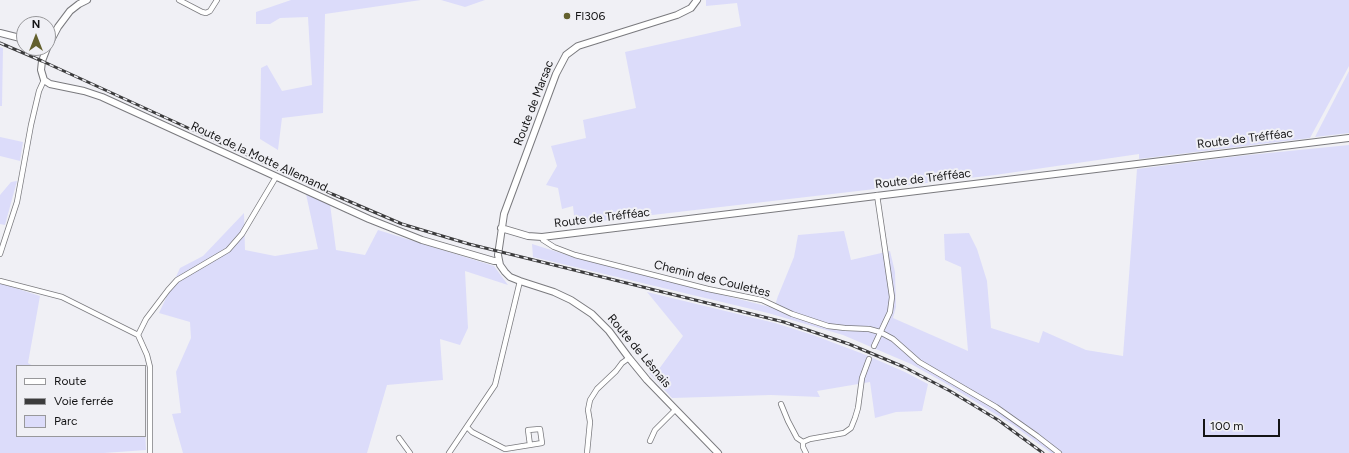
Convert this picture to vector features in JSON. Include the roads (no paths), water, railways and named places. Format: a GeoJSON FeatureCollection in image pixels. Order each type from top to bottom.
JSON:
{"type":"FeatureCollection","features":[{"type":"Feature","properties":{"kind":"street"},"geometry":{"type":"LineString","coordinates":[[56,31],[70,11],[87,0]]}},
{"type":"Feature","properties":{"kind":"street"},"geometry":{"type":"LineString","coordinates":[[179,0],[202,12],[210,11],[218,0]]}},
{"type":"Feature","properties":{"kind":"street","name":"Route de Marsac"},"geometry":{"type":"LineString","coordinates":[[501,228],[508,203],[559,66],[566,55],[578,46],[677,15],[691,8],[697,0]]}},
{"type":"Feature","properties":{"kind":"street"},"geometry":{"type":"LineString","coordinates":[[0,33],[16,37]]}},
{"type":"Feature","properties":{"kind":"street"},"geometry":{"type":"LineString","coordinates":[[0,254],[17,202],[30,125],[39,91],[44,80],[41,65],[44,56]]}},
{"type":"Feature","properties":{"kind":"street","name":"Route de la Motte Allemand"},"geometry":{"type":"LineString","coordinates":[[44,80],[54,85],[84,91],[102,97],[369,219],[422,240],[494,261],[499,261]]}},
{"type":"Feature","properties":{"kind":"street","name":"Route de Tréfféac"},"geometry":{"type":"LineString","coordinates":[[501,228],[528,236],[542,237],[1349,138]]}},
{"type":"Feature","properties":{"kind":"street"},"geometry":{"type":"LineString","coordinates":[[138,335],[146,319],[177,280],[228,250],[242,234],[276,177]]}},
{"type":"Feature","properties":{"kind":"street"},"geometry":{"type":"LineString","coordinates":[[874,346],[890,312],[892,297],[877,195]]}},
{"type":"Feature","properties":{"kind":"street"},"geometry":{"type":"LineString","coordinates":[[499,261],[498,251],[501,228]]}},
{"type":"Feature","properties":{"kind":"street","name":"Chemin des Coulettes"},"geometry":{"type":"LineString","coordinates":[[542,237],[543,240],[554,247],[575,255],[708,289],[762,300],[792,314],[828,326],[869,329],[880,332],[892,339],[919,362],[996,407],[1059,453]]}},
{"type":"Feature","properties":{"kind":"street","name":"Route de Lèsnais"},"geometry":{"type":"LineString","coordinates":[[499,261],[505,272],[510,277],[560,294],[592,314],[610,331],[647,380],[718,453]]}},
{"type":"Feature","properties":{"kind":"street"},"geometry":{"type":"LineString","coordinates":[[0,281],[62,297],[138,335],[147,355],[150,368],[150,453]]}},
{"type":"Feature","properties":{"kind":"street"},"geometry":{"type":"LineString","coordinates":[[449,453],[495,386],[520,281]]}},
{"type":"Feature","properties":{"kind":"street"},"geometry":{"type":"LineString","coordinates":[[587,453],[590,422],[588,410],[590,400],[597,389],[616,371],[622,363],[629,358]]}},
{"type":"Feature","properties":{"kind":"street"},"geometry":{"type":"LineString","coordinates":[[803,442],[810,438],[844,433],[851,428],[857,414],[862,378],[869,359]]}},
{"type":"Feature","properties":{"kind":"street"},"geometry":{"type":"LineString","coordinates":[[781,404],[797,438],[803,442]]}},
{"type":"Feature","properties":{"kind":"street"},"geometry":{"type":"LineString","coordinates":[[650,440],[656,430],[676,410]]}},
{"type":"Feature","properties":{"kind":"street"},"geometry":{"type":"LineString","coordinates":[[467,427],[472,432],[505,449],[530,445]]}},
{"type":"Feature","properties":{"kind":"street"},"geometry":{"type":"LineString","coordinates":[[399,438],[410,453]]}},
{"type":"Feature","properties":{"kind":"street"},"geometry":{"type":"LineString","coordinates":[[803,442],[803,447],[806,453]]}},
{"type":"Feature","properties":{"kind":"railway"},"geometry":{"type":"LineString","coordinates":[[0,43],[332,194],[402,224],[469,244],[784,322],[849,344],[904,367],[950,391],[998,420],[1043,453]]}},
{"type":"Feature","properties":{"kind":"place","name":"Fl306"},"geometry":{"type":"Point","coordinates":[567,16]}}]}
